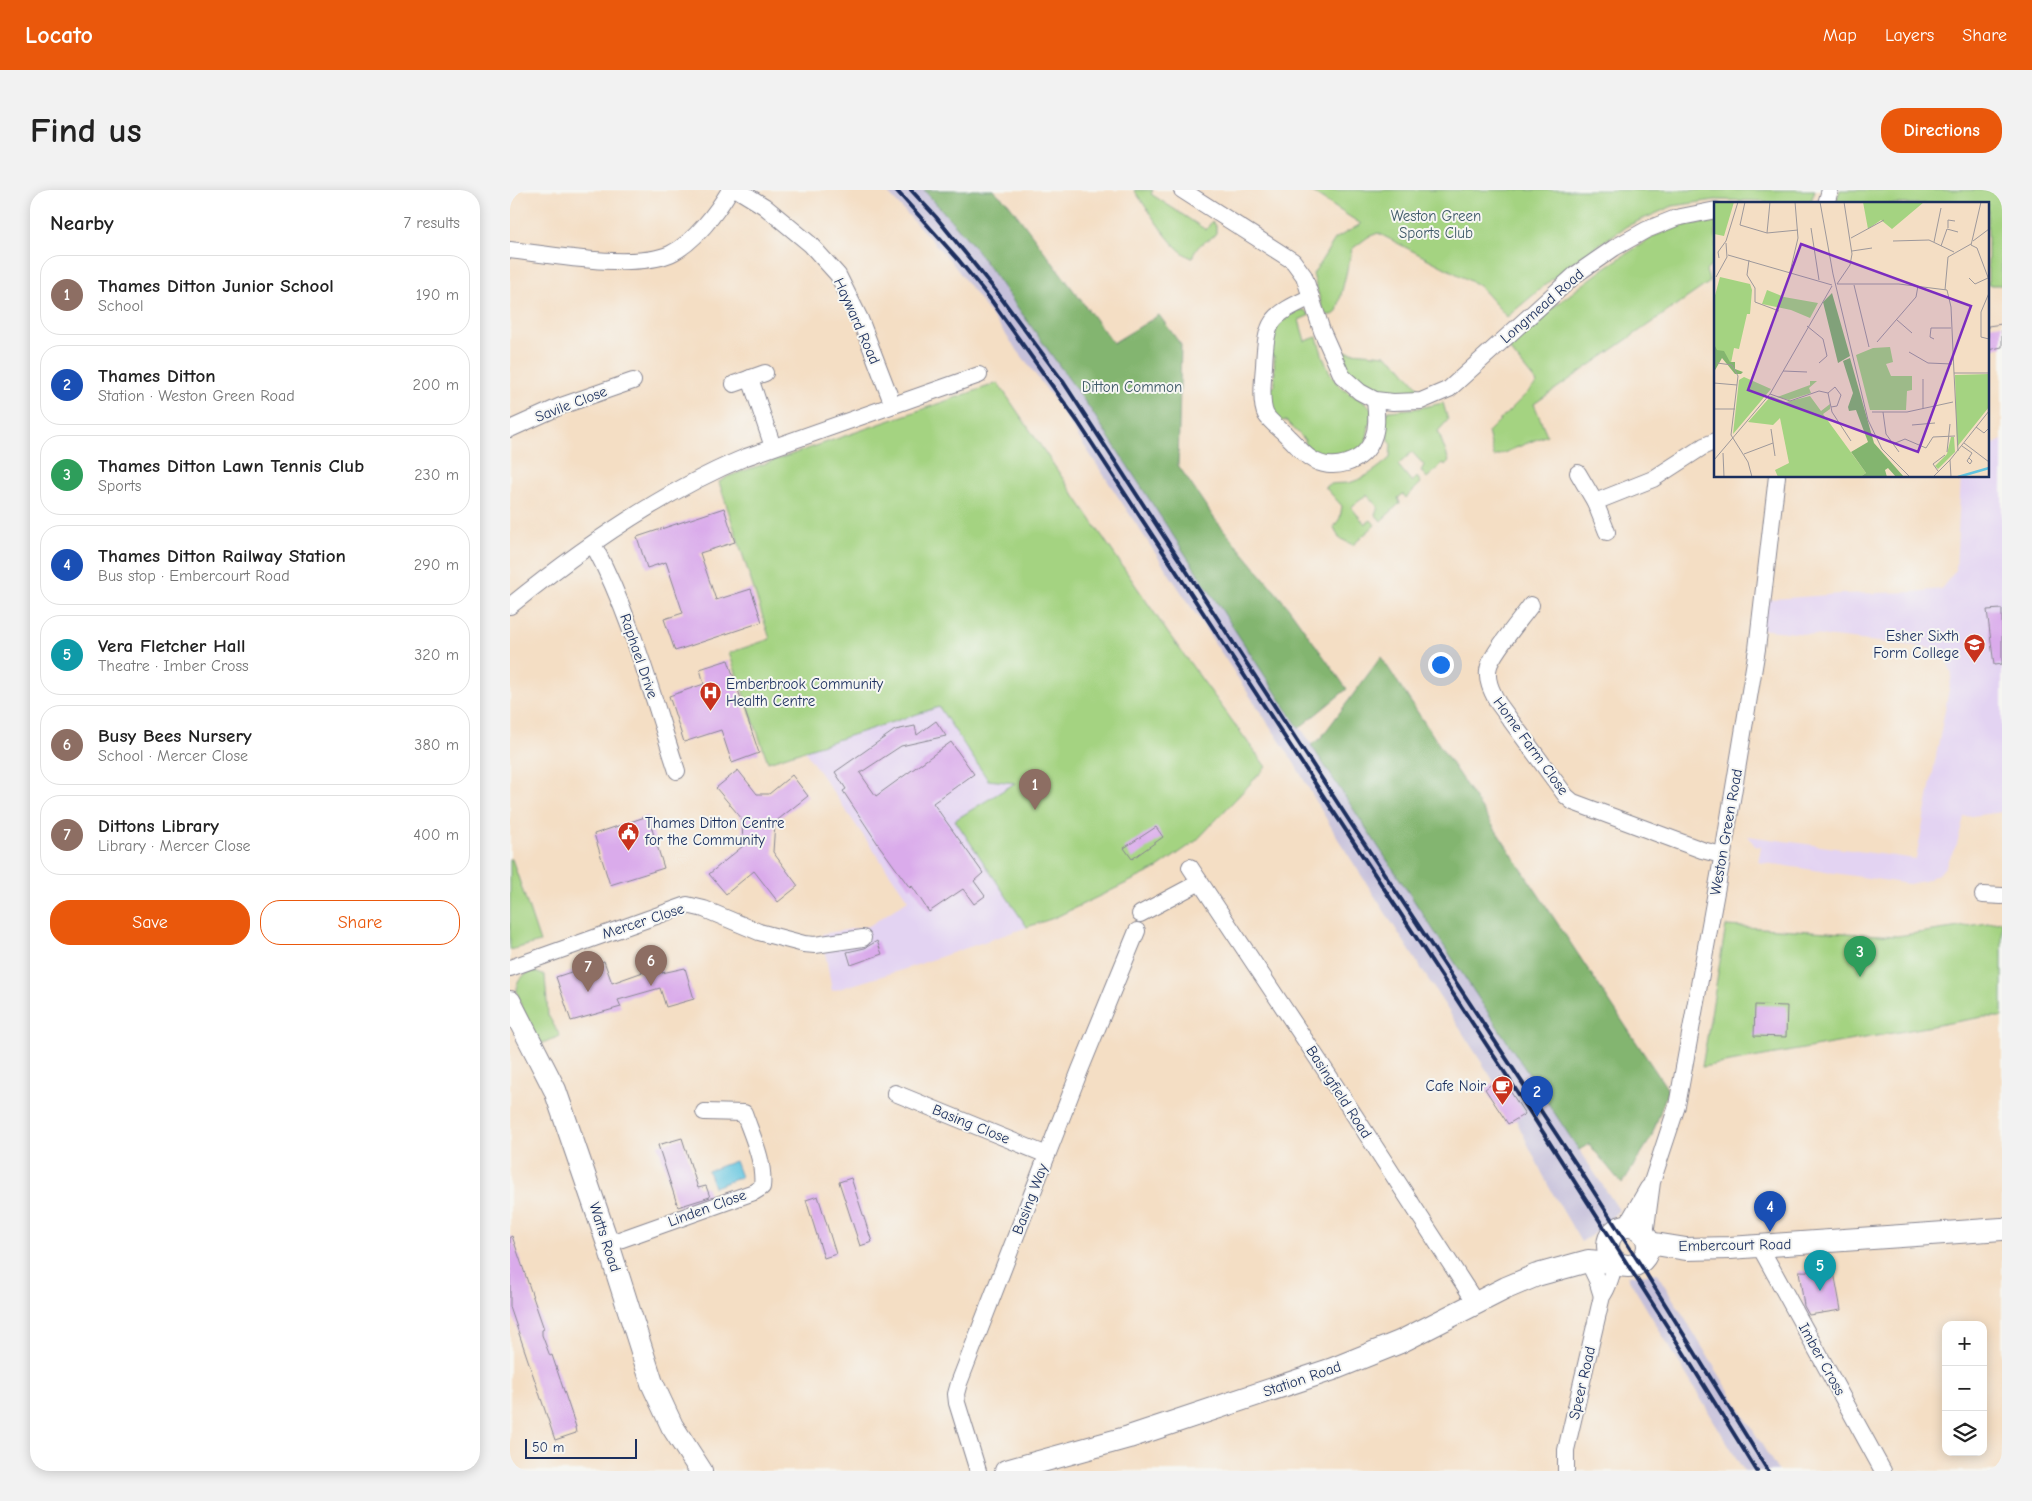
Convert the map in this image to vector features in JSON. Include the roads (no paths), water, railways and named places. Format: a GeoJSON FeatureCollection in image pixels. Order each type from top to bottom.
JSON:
{"type":"FeatureCollection","features":[{"type":"Feature","properties":{"kind":"main road","name":"Watts Road"},"geometry":{"type":"LineString","coordinates":[[510,1002],[555,1090],[608,1244],[652,1383],[672,1426],[701,1471]]}},
{"type":"Feature","properties":{"kind":"main road","name":"Embercourt Road"},"geometry":{"type":"LineString","coordinates":[[1640,1235],[1686,1249],[1760,1247],[2002,1229]]}},
{"type":"Feature","properties":{"kind":"main road"},"geometry":{"type":"LineString","coordinates":[[1616,1230],[1640,1235],[1645,1257],[1638,1264],[1627,1267],[1613,1256],[1609,1239],[1616,1230]]}},
{"type":"Feature","properties":{"kind":"main road","name":"Station Road"},"geometry":{"type":"LineString","coordinates":[[1006,1471],[1129,1437],[1333,1369],[1400,1342],[1506,1288],[1537,1275],[1613,1256]]}},
{"type":"Feature","properties":{"kind":"street"},"geometry":{"type":"LineString","coordinates":[[510,250],[620,261],[654,259],[672,253],[693,237],[715,215],[730,190]]}},
{"type":"Feature","properties":{"kind":"street","name":"Hayward Road"},"geometry":{"type":"LineString","coordinates":[[738,190],[764,206],[810,244],[838,275],[860,319],[893,405]]}},
{"type":"Feature","properties":{"kind":"street","name":"Longmead Road"},"geometry":{"type":"LineString","coordinates":[[1182,190],[1293,261],[1304,276],[1322,331],[1342,376],[1360,392],[1375,400],[1393,402],[1421,401],[1449,389],[1575,275],[1614,248],[1646,230],[1676,218],[1714,210]]}},
{"type":"Feature","properties":{"kind":"street"},"geometry":{"type":"LineString","coordinates":[[1311,297],[1288,308],[1270,324],[1265,342],[1263,394],[1266,415],[1310,458],[1325,464],[1342,465],[1356,460],[1366,451],[1373,440],[1376,425],[1375,400]]}},
{"type":"Feature","properties":{"kind":"street"},"geometry":{"type":"LineString","coordinates":[[510,606],[553,571],[593,544],[652,506],[712,471],[979,375]]}},
{"type":"Feature","properties":{"kind":"street"},"geometry":{"type":"LineString","coordinates":[[734,384],[757,376],[773,448]]}},
{"type":"Feature","properties":{"kind":"street","name":"Savile Close"},"geometry":{"type":"LineString","coordinates":[[510,429],[561,406],[633,381]]}},
{"type":"Feature","properties":{"kind":"street"},"geometry":{"type":"LineString","coordinates":[[1595,502],[1653,479],[1704,446],[1714,442]]}},
{"type":"Feature","properties":{"kind":"street"},"geometry":{"type":"LineString","coordinates":[[1578,473],[1595,502],[1607,532]]}},
{"type":"Feature","properties":{"kind":"street","name":"Weston Green Road"},"geometry":{"type":"LineString","coordinates":[[1640,1235],[1652,1182],[1677,1106],[1757,649],[1777,478]]}},
{"type":"Feature","properties":{"kind":"street","name":"Raphael Drive"},"geometry":{"type":"LineString","coordinates":[[593,544],[605,565],[623,610],[678,771]]}},
{"type":"Feature","properties":{"kind":"street","name":"Home Farm Close"},"geometry":{"type":"LineString","coordinates":[[1531,605],[1489,666],[1488,678],[1498,703],[1566,796],[1573,802],[1702,850],[1722,855]]}},
{"type":"Feature","properties":{"kind":"street","name":"Basingfield Road"},"geometry":{"type":"LineString","coordinates":[[1190,867],[1329,1076],[1476,1303]]}},
{"type":"Feature","properties":{"kind":"street"},"geometry":{"type":"LineString","coordinates":[[1140,914],[1200,882]]}},
{"type":"Feature","properties":{"kind":"street"},"geometry":{"type":"LineString","coordinates":[[1983,895],[2002,896]]}},
{"type":"Feature","properties":{"kind":"street","name":"Mercer Close"},"geometry":{"type":"LineString","coordinates":[[510,968],[687,905],[704,909],[759,932],[804,944],[815,946],[863,938]]}},
{"type":"Feature","properties":{"kind":"street","name":"Basing Way"},"geometry":{"type":"LineString","coordinates":[[978,1471],[957,1404],[956,1394],[991,1297],[1080,1070],[1138,931]]}},
{"type":"Feature","properties":{"kind":"street","name":"Basing Close"},"geometry":{"type":"LineString","coordinates":[[895,1092],[1047,1155]]}},
{"type":"Feature","properties":{"kind":"street","name":"Linden Close"},"geometry":{"type":"LineString","coordinates":[[608,1244],[754,1192],[762,1187],[763,1175],[761,1164],[744,1113],[704,1112]]}},
{"type":"Feature","properties":{"kind":"street","name":"Imber Cross"},"geometry":{"type":"LineString","coordinates":[[1760,1247],[1883,1471]]}},
{"type":"Feature","properties":{"kind":"street","name":"Speer Road"},"geometry":{"type":"LineString","coordinates":[[1566,1471],[1566,1450],[1602,1296],[1605,1293],[1613,1270],[1613,1256]]}},
{"type":"Feature","properties":{"kind":"street"},"geometry":{"type":"LineString","coordinates":[[1588,1261],[1602,1296]]}},
{"type":"Feature","properties":{"kind":"water"},"geometry":{"type":"Polygon","coordinates":[[[735,1161],[741,1177],[714,1187],[708,1171],[735,1161]]]}},
{"type":"Feature","properties":{"kind":"railway"},"geometry":{"type":"LineString","coordinates":[[896,190],[957,258],[991,300],[1078,422],[1507,1076],[1757,1471]]}},
{"type":"Feature","properties":{"kind":"railway"},"geometry":{"type":"LineString","coordinates":[[911,190],[936,217],[996,291],[1064,383],[1578,1167],[1768,1471]]}},
{"type":"Feature","properties":{"kind":"place","name":"Esher Sixth Form College"},"geometry":{"type":"Point","coordinates":[1975,664]}},
{"type":"Feature","properties":{"kind":"place","name":"Emberbrook Community Health Centre"},"geometry":{"type":"Point","coordinates":[710,712]}},
{"type":"Feature","properties":{"kind":"place","name":"Thames Ditton Junior School"},"geometry":{"type":"Point","coordinates":[1035,810]}},
{"type":"Feature","properties":{"kind":"place","name":"Thames Ditton Centre for the Community"},"geometry":{"type":"Point","coordinates":[629,851]}},
{"type":"Feature","properties":{"kind":"place","name":"Thames Ditton Lawn Tennis Club"},"geometry":{"type":"Point","coordinates":[1860,977]}},
{"type":"Feature","properties":{"kind":"place","name":"Busy Bees Nursery"},"geometry":{"type":"Point","coordinates":[651,986]}},
{"type":"Feature","properties":{"kind":"place","name":"Dittons Library"},"geometry":{"type":"Point","coordinates":[588,992]}},
{"type":"Feature","properties":{"kind":"place","name":"Cafe Noir"},"geometry":{"type":"Point","coordinates":[1502,1105]}},
{"type":"Feature","properties":{"kind":"place","name":"Thames Ditton"},"geometry":{"type":"Point","coordinates":[1537,1117]}},
{"type":"Feature","properties":{"kind":"place","name":"Thames Ditton Railway Station"},"geometry":{"type":"Point","coordinates":[1770,1232]}},
{"type":"Feature","properties":{"kind":"place","name":"Vera Fletcher Hall"},"geometry":{"type":"Point","coordinates":[1820,1291]}},
{"type":"Feature","properties":{"kind":"park label","name":"Weston Green Sports Club"},"geometry":{"type":"Point","coordinates":[1436,224]}},
{"type":"Feature","properties":{"kind":"park label","name":"Ditton Common"},"geometry":{"type":"Point","coordinates":[1132,387]}}]}
